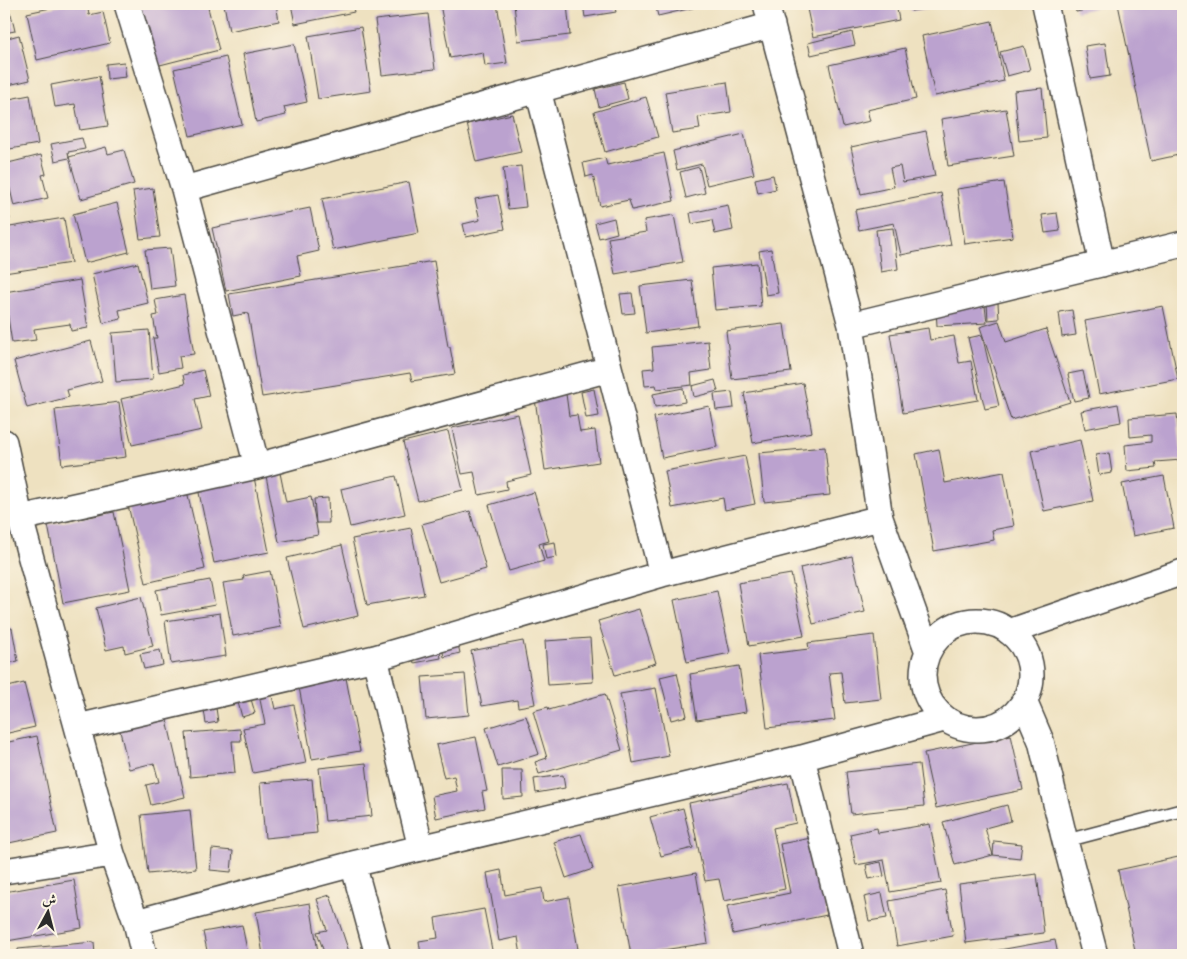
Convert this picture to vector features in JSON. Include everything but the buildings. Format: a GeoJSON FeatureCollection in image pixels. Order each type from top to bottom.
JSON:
{"type":"FeatureCollection","features":[{"type":"Feature","properties":{"kind":"street"},"geometry":{"type":"LineString","coordinates":[[127,4],[184,189],[257,466]]}},
{"type":"Feature","properties":{"kind":"street"},"geometry":{"type":"LineString","coordinates":[[1045,4],[1102,264]]}},
{"type":"Feature","properties":{"kind":"street"},"geometry":{"type":"LineString","coordinates":[[184,189],[538,90],[769,15],[850,325],[880,518],[928,652]]}},
{"type":"Feature","properties":{"kind":"street"},"geometry":{"type":"LineString","coordinates":[[538,90],[662,574]]}},
{"type":"Feature","properties":{"kind":"street"},"geometry":{"type":"LineString","coordinates":[[850,325],[1183,244]]}},
{"type":"Feature","properties":{"kind":"street"},"geometry":{"type":"LineString","coordinates":[[20,518],[257,466],[609,368]]}},
{"type":"Feature","properties":{"kind":"street"},"geometry":{"type":"LineString","coordinates":[[4,445],[20,518],[112,854],[136,922],[144,955]]}},
{"type":"Feature","properties":{"kind":"street"},"geometry":{"type":"LineString","coordinates":[[78,727],[375,658],[662,574],[880,518]]}},
{"type":"Feature","properties":{"kind":"street"},"geometry":{"type":"LineString","coordinates":[[1009,632],[1183,572]]}},
{"type":"Feature","properties":{"kind":"street"},"geometry":{"type":"LineString","coordinates":[[980,622],[995,625],[1009,632],[1020,643],[1031,671],[1030,686],[1024,701],[1013,715],[997,725],[979,730],[961,727],[944,719],[931,706],[924,689],[923,670],[928,652],[937,639],[949,629],[964,623],[980,622]]}},
{"type":"Feature","properties":{"kind":"street"},"geometry":{"type":"LineString","coordinates":[[375,658],[421,848]]}},
{"type":"Feature","properties":{"kind":"street"},"geometry":{"type":"LineString","coordinates":[[1024,701],[1041,741],[1095,955]]}},
{"type":"Feature","properties":{"kind":"street"},"geometry":{"type":"LineString","coordinates":[[136,922],[353,864],[802,758],[944,719]]}},
{"type":"Feature","properties":{"kind":"street"},"geometry":{"type":"LineString","coordinates":[[802,758],[851,955]]}},
{"type":"Feature","properties":{"kind":"street"},"geometry":{"type":"LineString","coordinates":[[4,871],[112,854]]}},
{"type":"Feature","properties":{"kind":"street"},"geometry":{"type":"LineString","coordinates":[[353,864],[378,955]]}},
{"type":"Feature","properties":{"kind":"lane"},"geometry":{"type":"LineString","coordinates":[[1065,841],[1183,810]]}}]}
